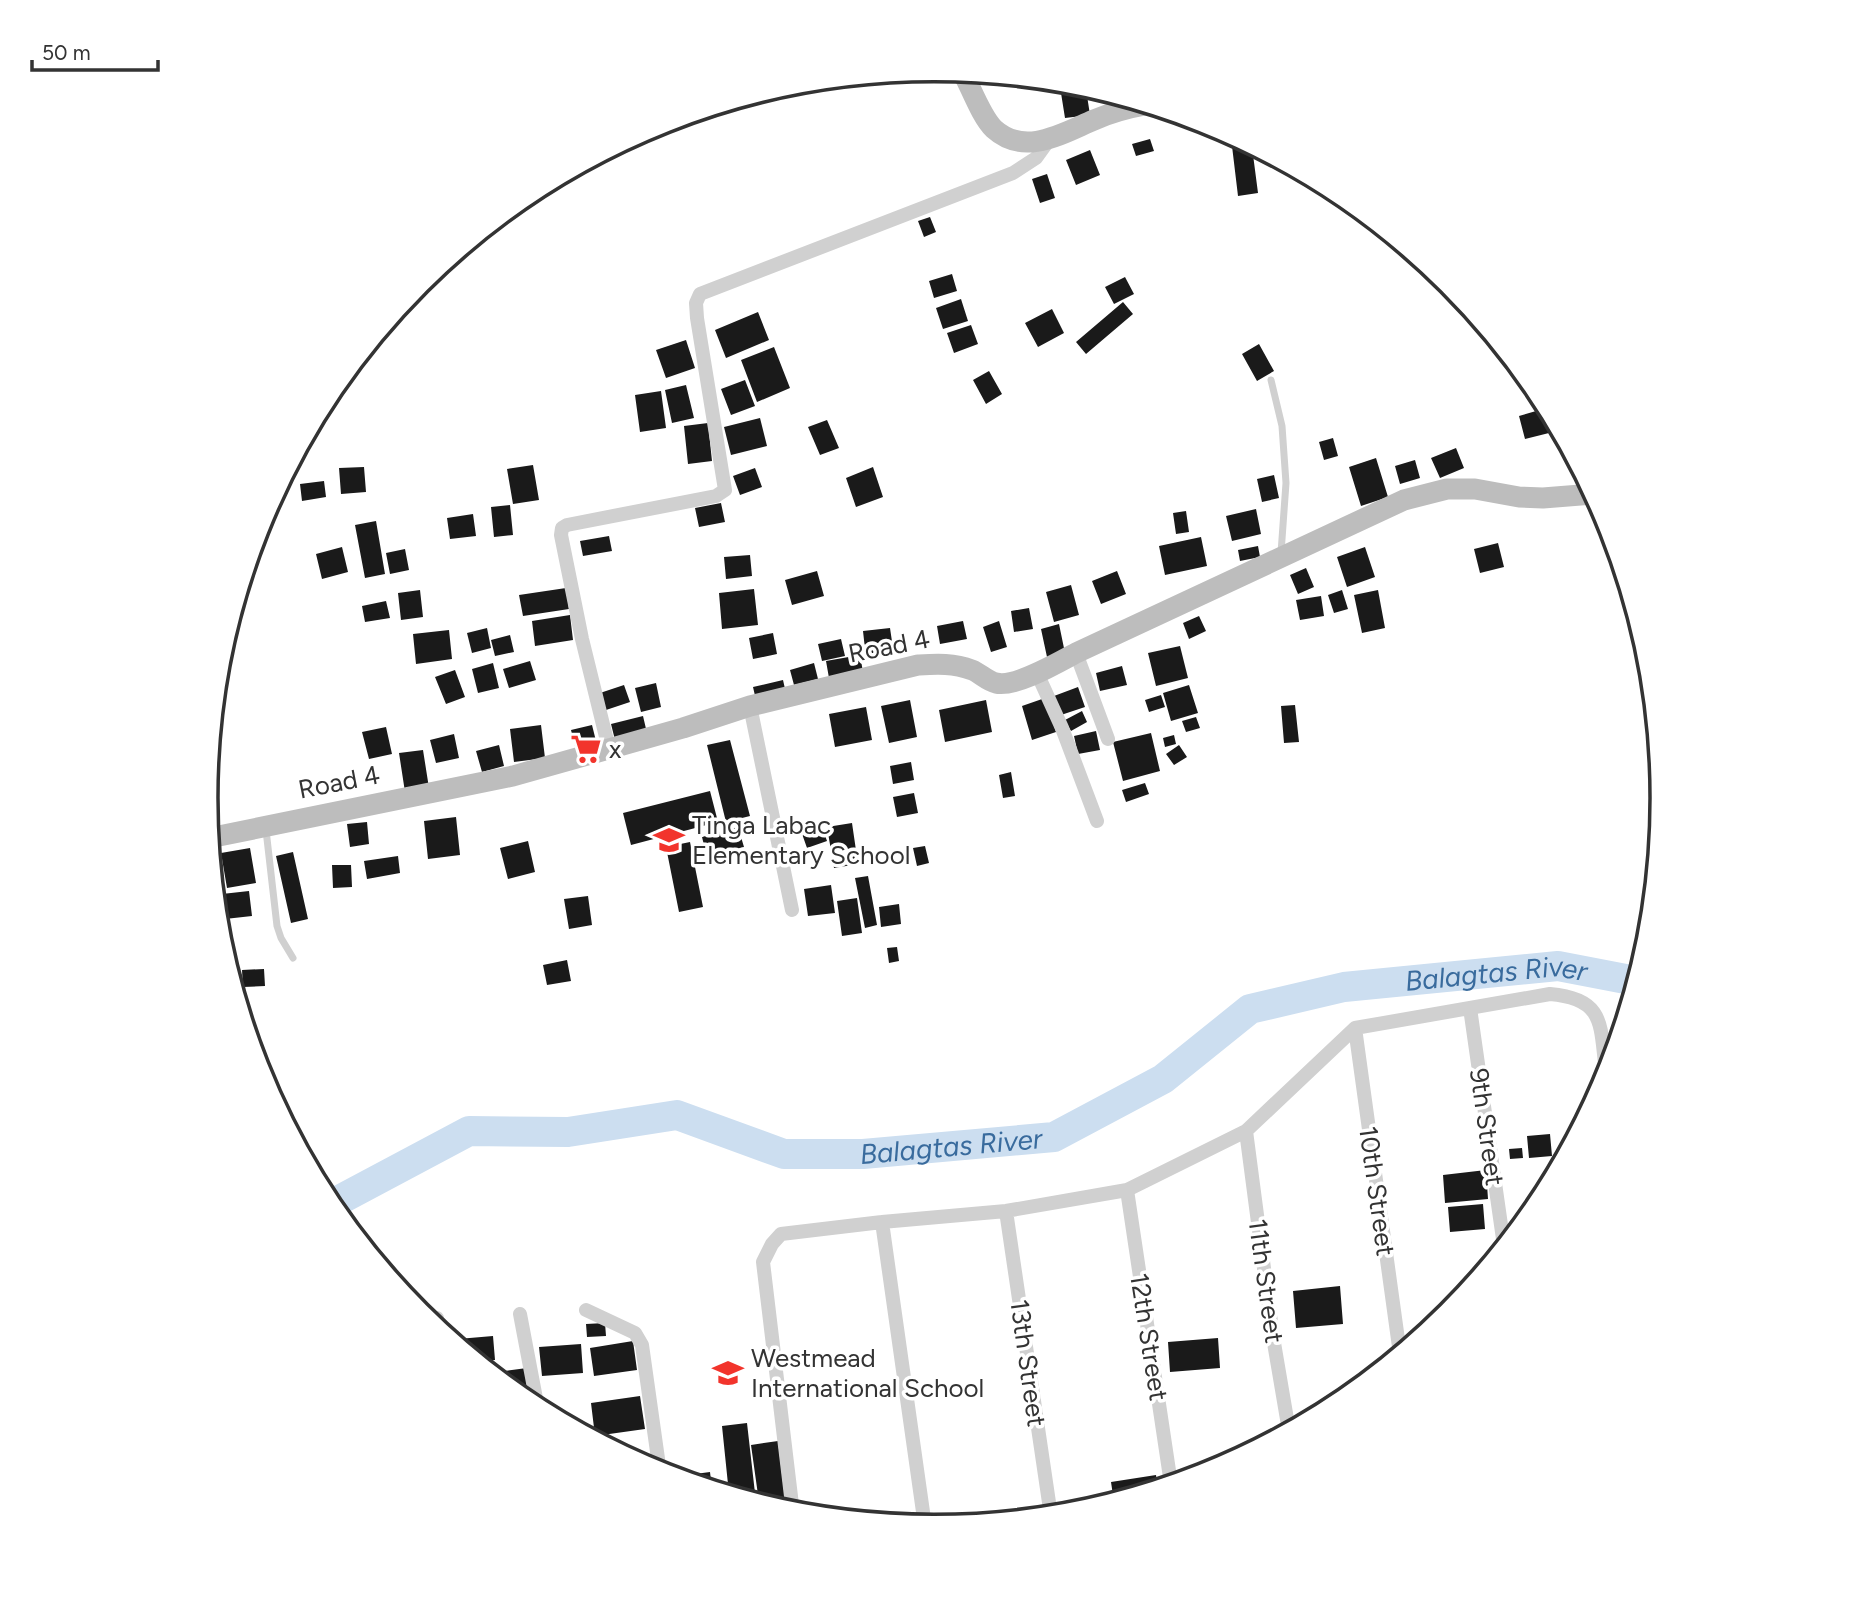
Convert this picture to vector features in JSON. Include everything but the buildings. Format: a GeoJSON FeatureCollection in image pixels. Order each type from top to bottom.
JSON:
{"type":"FeatureCollection","features":[{"type":"Feature","properties":{"kind":"street"},"geometry":{"type":"LineString","coordinates":[[968,83],[992,127],[1007,138],[1020,142],[1049,139],[1125,109]]}},
{"type":"Feature","properties":{"kind":"street"},"geometry":{"type":"LineString","coordinates":[[609,749],[582,639],[561,535],[562,528],[716,496],[725,490],[697,318],[696,303],[700,294],[1013,173],[1035,158],[1049,139]]}},
{"type":"Feature","properties":{"kind":"street","name":"Road 4"},"geometry":{"type":"LineString","coordinates":[[219,836],[513,776],[750,706],[918,666],[946,663],[972,670],[996,683],[1037,673],[1404,500],[1447,489],[1475,489],[1519,497],[1582,495]]}},
{"type":"Feature","properties":{"kind":"street"},"geometry":{"type":"LineString","coordinates":[[1076,653],[1108,739]]}},
{"type":"Feature","properties":{"kind":"street"},"geometry":{"type":"LineString","coordinates":[[1037,673],[1062,728],[1097,821]]}},
{"type":"Feature","properties":{"kind":"street"},"geometry":{"type":"LineString","coordinates":[[750,706],[792,910]]}},
{"type":"Feature","properties":{"kind":"street"},"geometry":{"type":"LineString","coordinates":[[791,1500],[763,1262],[772,1244],[781,1234],[1006,1211],[1127,1190],[1246,1131],[1355,1028],[1549,994],[1569,996],[1584,1001],[1597,1013],[1603,1054]]}},
{"type":"Feature","properties":{"kind":"street","name":"9th Street"},"geometry":{"type":"LineString","coordinates":[[1470,1008],[1502,1235]]}},
{"type":"Feature","properties":{"kind":"street","name":"10th Street"},"geometry":{"type":"LineString","coordinates":[[1355,1028],[1399,1343]]}},
{"type":"Feature","properties":{"kind":"street","name":"11th Street"},"geometry":{"type":"LineString","coordinates":[[1246,1131],[1273,1337],[1287,1421]]}},
{"type":"Feature","properties":{"kind":"street","name":"12th Street"},"geometry":{"type":"LineString","coordinates":[[1127,1190],[1170,1475]]}},
{"type":"Feature","properties":{"kind":"street","name":"13th Street"},"geometry":{"type":"LineString","coordinates":[[1006,1211],[1049,1505]]}},
{"type":"Feature","properties":{"kind":"street"},"geometry":{"type":"LineString","coordinates":[[882,1222],[923,1515]]}},
{"type":"Feature","properties":{"kind":"street"},"geometry":{"type":"LineString","coordinates":[[586,1310],[635,1333],[642,1345],[658,1459]]}},
{"type":"Feature","properties":{"kind":"street"},"geometry":{"type":"LineString","coordinates":[[520,1314],[535,1393]]}},
{"type":"Feature","properties":{"kind":"lane"},"geometry":{"type":"LineString","coordinates":[[1271,380],[1282,426],[1286,483],[1281,557]]}},
{"type":"Feature","properties":{"kind":"lane"},"geometry":{"type":"LineString","coordinates":[[265,826],[277,926],[293,958]]}},
{"type":"Feature","properties":{"kind":"waterway","name":"Balagtas River"},"geometry":{"type":"LineString","coordinates":[[340,1199],[469,1131],[568,1132],[677,1115],[784,1154],[863,1154],[1054,1137],[1163,1079],[1250,1009],[1344,987],[1558,966],[1627,979]]}},
{"type":"Feature","properties":{"kind":"place","name":"x"},"geometry":{"type":"Point","coordinates":[586,749]}},
{"type":"Feature","properties":{"kind":"place","name":"Tinga Labac Elementary School"},"geometry":{"type":"Point","coordinates":[669,840]}},
{"type":"Feature","properties":{"kind":"place","name":"Westmead International School"},"geometry":{"type":"Point","coordinates":[728,1373]}}]}
